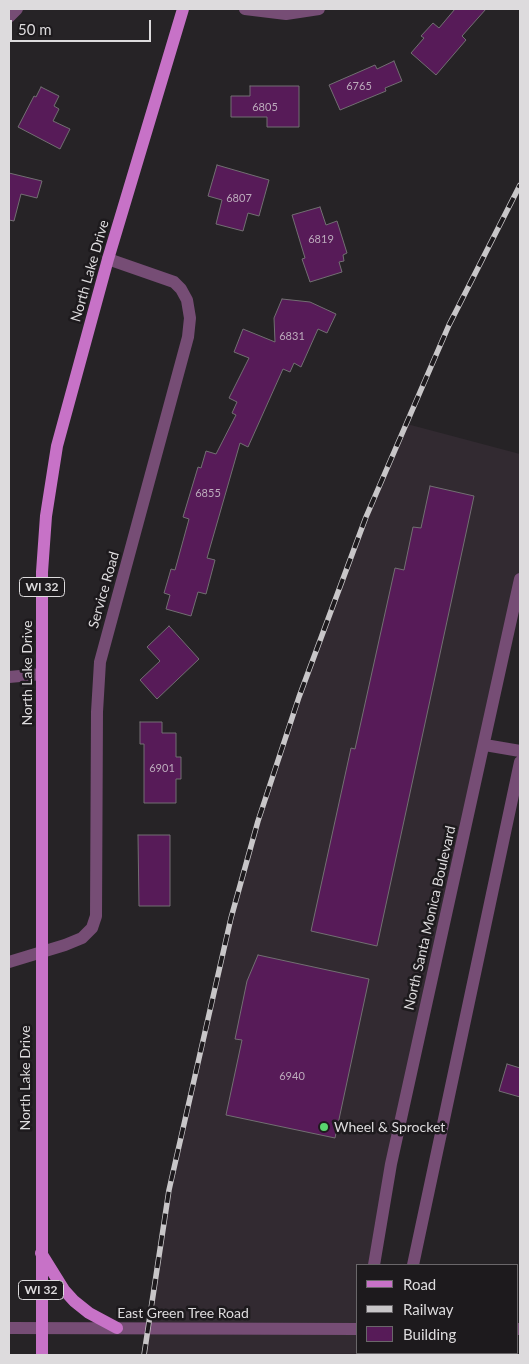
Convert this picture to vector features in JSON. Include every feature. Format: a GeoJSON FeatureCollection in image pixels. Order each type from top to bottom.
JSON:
{"type":"FeatureCollection","features":[{"type":"Feature","properties":{"kind":"main road","name":"North Lake Drive"},"geometry":{"type":"LineString","coordinates":[[42,1355],[40,953],[42,572],[52,472],[108,259],[183,9]]}},
{"type":"Feature","properties":{"kind":"main road"},"geometry":{"type":"LineString","coordinates":[[40,1252],[64,1290],[74,1301],[89,1313],[118,1328]]}},
{"type":"Feature","properties":{"kind":"street"},"geometry":{"type":"LineString","coordinates":[[9,16],[17,9]]}},
{"type":"Feature","properties":{"kind":"street"},"geometry":{"type":"LineString","coordinates":[[245,9],[286,14],[319,9]]}},
{"type":"Feature","properties":{"kind":"street","name":"Service Road"},"geometry":{"type":"LineString","coordinates":[[9,962],[65,945],[88,934],[96,916],[97,712],[100,662],[188,336],[190,318],[187,300],[181,289],[174,282],[108,259]]}},
{"type":"Feature","properties":{"kind":"street","name":"North Santa Monica Boulevard"},"geometry":{"type":"LineString","coordinates":[[374,1264],[390,1164],[485,744],[520,579]]}},
{"type":"Feature","properties":{"kind":"street"},"geometry":{"type":"LineString","coordinates":[[9,677],[42,674]]}},
{"type":"Feature","properties":{"kind":"street"},"geometry":{"type":"LineString","coordinates":[[485,744],[520,751]]}},
{"type":"Feature","properties":{"kind":"street"},"geometry":{"type":"LineString","coordinates":[[412,1264],[520,762]]}},
{"type":"Feature","properties":{"kind":"street","name":"East Green Tree Road"},"geometry":{"type":"LineString","coordinates":[[9,1328],[356,1328]]}},
{"type":"Feature","properties":{"kind":"shaded area"},"geometry":{"type":"Polygon","coordinates":[[[407,424],[520,454],[520,579],[374,1264],[356,1264],[356,1354],[362,1355],[144,1355],[169,1190],[231,918],[258,821],[299,697],[366,517],[407,424]]]}},
{"type":"Feature","properties":{"kind":"building"},"geometry":{"type":"Polygon","coordinates":[[[455,9],[486,9],[462,36],[466,40],[436,75],[411,53],[424,38],[421,36],[433,23],[439,28],[455,9]]]}},
{"type":"Feature","properties":{"kind":"building"},"geometry":{"type":"Polygon","coordinates":[[[394,61],[402,81],[385,88],[386,91],[340,110],[329,85],[375,65],[377,69],[394,61]]]}},
{"type":"Feature","properties":{"kind":"building"},"geometry":{"type":"Polygon","coordinates":[[[250,86],[299,86],[299,127],[267,127],[267,117],[231,117],[231,96],[250,96],[250,86]]]}},
{"type":"Feature","properties":{"kind":"building"},"geometry":{"type":"Polygon","coordinates":[[[41,87],[59,96],[54,106],[59,109],[53,121],[70,129],[60,149],[18,127],[34,96],[36,97],[41,87]]]}},
{"type":"Feature","properties":{"kind":"building"},"geometry":{"type":"Polygon","coordinates":[[[217,165],[269,180],[259,216],[248,213],[243,231],[216,224],[222,200],[208,196],[217,165]]]}},
{"type":"Feature","properties":{"kind":"building"},"geometry":{"type":"Polygon","coordinates":[[[9,173],[42,181],[37,198],[21,194],[14,221],[9,220],[9,173]]]}},
{"type":"Feature","properties":{"kind":"building"},"geometry":{"type":"Polygon","coordinates":[[[320,207],[326,225],[337,221],[347,253],[343,255],[344,261],[339,262],[342,272],[310,282],[302,259],[305,258],[292,215],[320,207]]]}},
{"type":"Feature","properties":{"kind":"building"},"geometry":{"type":"Polygon","coordinates":[[[282,299],[310,302],[336,314],[327,333],[318,329],[301,367],[294,363],[290,372],[283,369],[248,447],[240,443],[207,558],[215,560],[206,594],[198,592],[191,616],[166,609],[170,595],[164,593],[171,569],[175,570],[189,519],[183,517],[198,467],[201,468],[206,451],[216,454],[236,415],[232,413],[237,402],[229,398],[249,358],[234,352],[243,329],[275,342],[274,318],[282,299]]]}},
{"type":"Feature","properties":{"kind":"building"},"geometry":{"type":"Polygon","coordinates":[[[430,486],[474,496],[377,946],[311,931],[351,748],[355,749],[395,568],[404,570],[413,527],[421,528],[430,486]]]}},
{"type":"Feature","properties":{"kind":"building"},"geometry":{"type":"Polygon","coordinates":[[[169,626],[199,659],[157,699],[140,680],[160,661],[147,647],[169,626]]]}},
{"type":"Feature","properties":{"kind":"building"},"geometry":{"type":"Polygon","coordinates":[[[140,722],[162,722],[162,733],[176,733],[176,757],[181,757],[181,779],[176,779],[176,803],[144,803],[144,744],[140,744],[140,722]]]}},
{"type":"Feature","properties":{"kind":"building"},"geometry":{"type":"Polygon","coordinates":[[[138,835],[170,835],[170,906],[139,906],[138,835]]]}},
{"type":"Feature","properties":{"kind":"building"},"geometry":{"type":"Polygon","coordinates":[[[258,955],[369,979],[335,1138],[226,1115],[242,1040],[235,1039],[247,981],[258,955]]]}},
{"type":"Feature","properties":{"kind":"building"},"geometry":{"type":"Polygon","coordinates":[[[507,1064],[520,1068],[520,1097],[499,1091],[507,1064]]]}},
{"type":"Feature","properties":{"kind":"railway"},"geometry":{"type":"LineString","coordinates":[[144,1355],[169,1190],[231,918],[258,821],[299,697],[366,517],[449,325],[520,185]]}},
{"type":"Feature","properties":{"kind":"place","name":"Wheel & Sprocket"},"geometry":{"type":"Point","coordinates":[324,1127]}}]}
